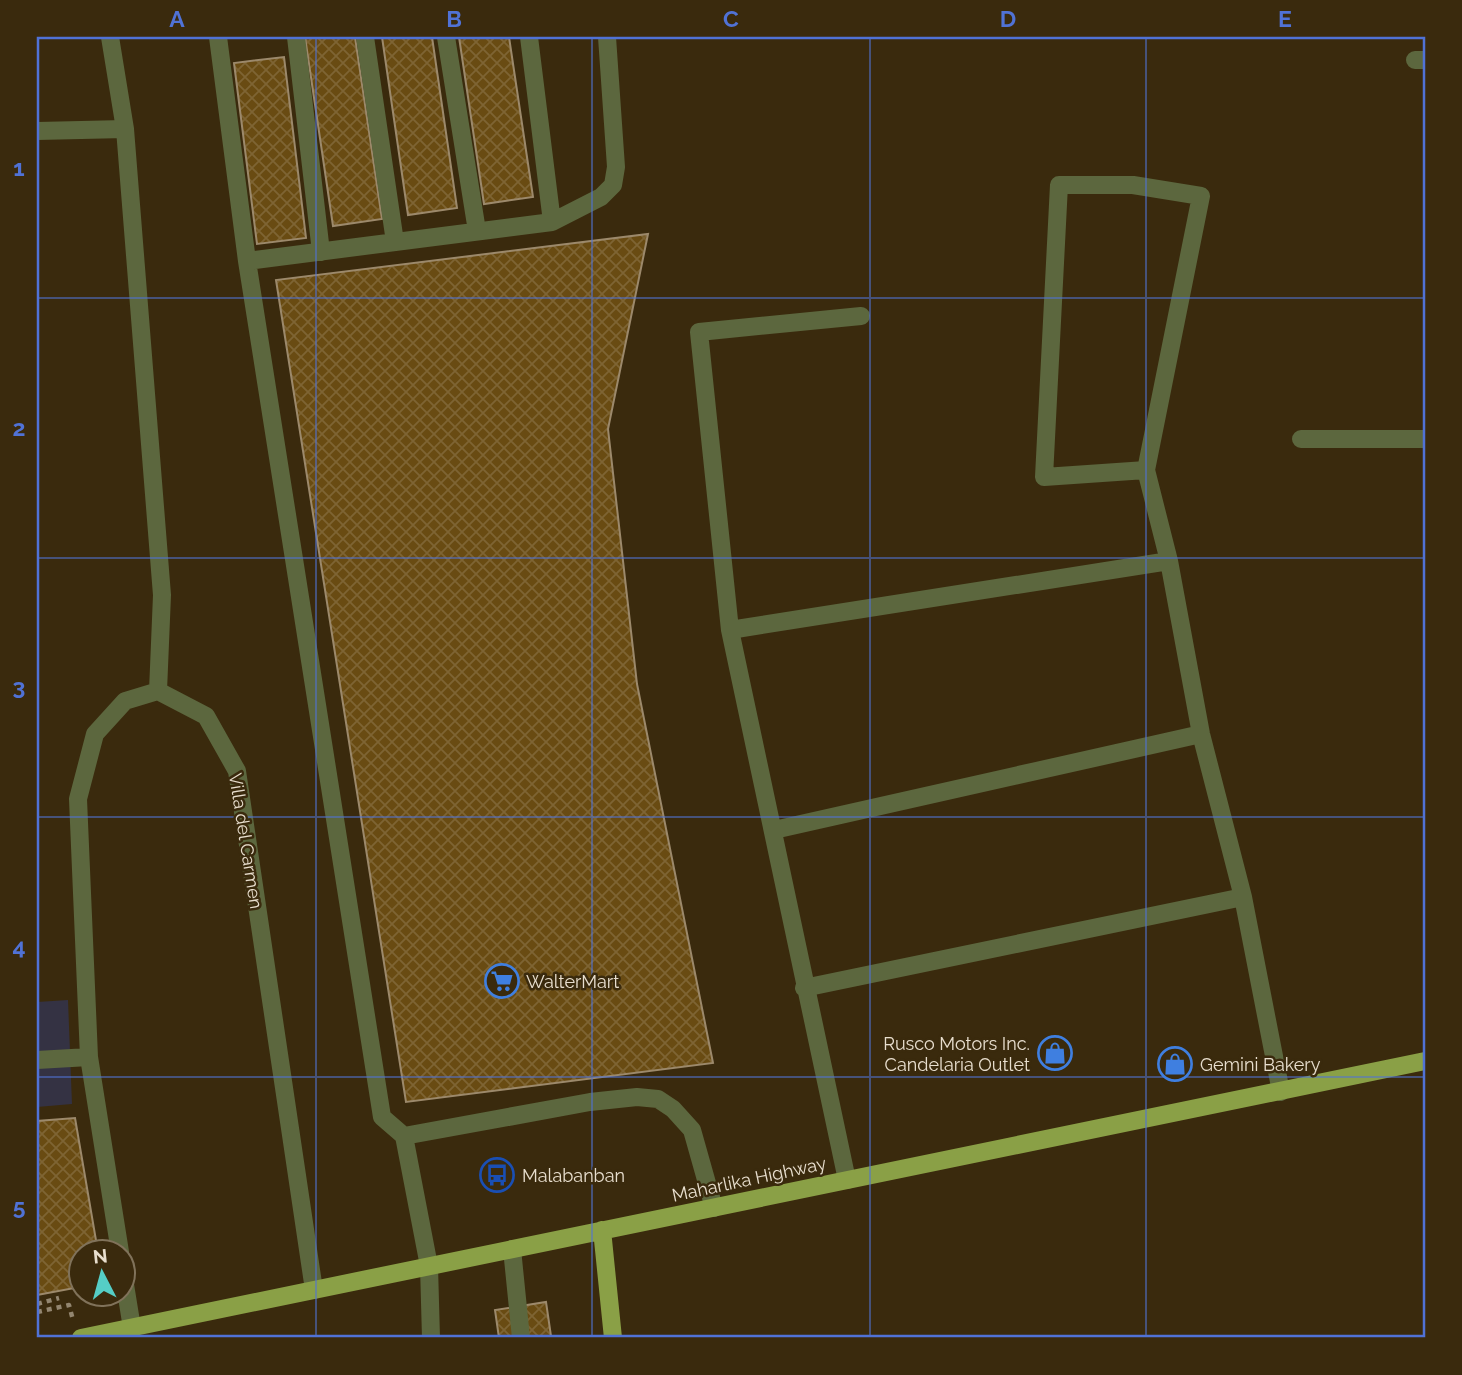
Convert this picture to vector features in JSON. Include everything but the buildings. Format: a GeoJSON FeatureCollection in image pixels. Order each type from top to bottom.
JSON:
{"type":"FeatureCollection","features":[{"type":"Feature","properties":{"kind":"main road","name":"Maharlika Highway"},"geometry":{"type":"LineString","coordinates":[[80,1338],[1425,1061]]}},
{"type":"Feature","properties":{"kind":"main road"},"geometry":{"type":"LineString","coordinates":[[602,1230],[613,1338]]}},
{"type":"Feature","properties":{"kind":"street"},"geometry":{"type":"LineString","coordinates":[[110,37],[125,128],[162,595],[158,691],[125,701],[95,734],[78,799],[89,1057],[118,1238]]}},
{"type":"Feature","properties":{"kind":"street"},"geometry":{"type":"LineString","coordinates":[[218,37],[247,261],[382,1117],[404,1136],[429,1266],[431,1338]]}},
{"type":"Feature","properties":{"kind":"street"},"geometry":{"type":"LineString","coordinates":[[296,37],[321,251]]}},
{"type":"Feature","properties":{"kind":"street"},"geometry":{"type":"LineString","coordinates":[[365,37],[395,242]]}},
{"type":"Feature","properties":{"kind":"street"},"geometry":{"type":"LineString","coordinates":[[446,37],[477,232]]}},
{"type":"Feature","properties":{"kind":"street"},"geometry":{"type":"LineString","coordinates":[[529,37],[552,222]]}},
{"type":"Feature","properties":{"kind":"street"},"geometry":{"type":"LineString","coordinates":[[247,261],[552,222],[601,197],[613,185],[616,167],[607,37]]}},
{"type":"Feature","properties":{"kind":"street"},"geometry":{"type":"LineString","coordinates":[[37,131],[125,128]]}},
{"type":"Feature","properties":{"kind":"street"},"geometry":{"type":"LineString","coordinates":[[1146,470],[1044,477],[1059,185],[1133,185],[1201,196],[1146,470],[1169,561],[1201,734],[1243,897],[1281,1091]]}},
{"type":"Feature","properties":{"kind":"street"},"geometry":{"type":"LineString","coordinates":[[847,1180],[804,988],[774,830],[730,629],[699,332],[861,316]]}},
{"type":"Feature","properties":{"kind":"street"},"geometry":{"type":"LineString","coordinates":[[1301,439],[1425,439]]}},
{"type":"Feature","properties":{"kind":"street"},"geometry":{"type":"LineString","coordinates":[[730,629],[1169,561]]}},
{"type":"Feature","properties":{"kind":"street","name":"Villa del Carmen"},"geometry":{"type":"LineString","coordinates":[[158,691],[206,716],[237,771],[314,1290]]}},
{"type":"Feature","properties":{"kind":"street"},"geometry":{"type":"LineString","coordinates":[[774,830],[1201,734]]}},
{"type":"Feature","properties":{"kind":"street"},"geometry":{"type":"LineString","coordinates":[[804,988],[1243,897]]}},
{"type":"Feature","properties":{"kind":"street"},"geometry":{"type":"LineString","coordinates":[[37,1060],[89,1057]]}},
{"type":"Feature","properties":{"kind":"street"},"geometry":{"type":"LineString","coordinates":[[404,1136],[590,1102],[637,1097],[658,1099],[673,1109],[692,1130],[714,1208]]}},
{"type":"Feature","properties":{"kind":"street"},"geometry":{"type":"LineString","coordinates":[[512,1249],[521,1338]]}},
{"type":"Feature","properties":{"kind":"street"},"geometry":{"type":"LineString","coordinates":[[129,1308],[132,1328]]}},
{"type":"Feature","properties":{"kind":"path"},"geometry":{"type":"LineString","coordinates":[[37,1304],[59,1298]]}},
{"type":"Feature","properties":{"kind":"path"},"geometry":{"type":"LineString","coordinates":[[37,1312],[66,1306]]}},
{"type":"Feature","properties":{"kind":"shaded area"},"geometry":{"type":"Polygon","coordinates":[[[68,1000],[72,1104],[37,1107],[37,1002],[68,1000]]]}},
{"type":"Feature","properties":{"kind":"place","name":"WalterMart"},"geometry":{"type":"Point","coordinates":[502,981]}},
{"type":"Feature","properties":{"kind":"place","name":"Rusco Motors Inc. Candelaria Outlet"},"geometry":{"type":"Point","coordinates":[1055,1053]}},
{"type":"Feature","properties":{"kind":"place","name":"Gemini Bakery"},"geometry":{"type":"Point","coordinates":[1175,1064]}},
{"type":"Feature","properties":{"kind":"place","name":"Malabanban"},"geometry":{"type":"Point","coordinates":[497,1175]}}]}
